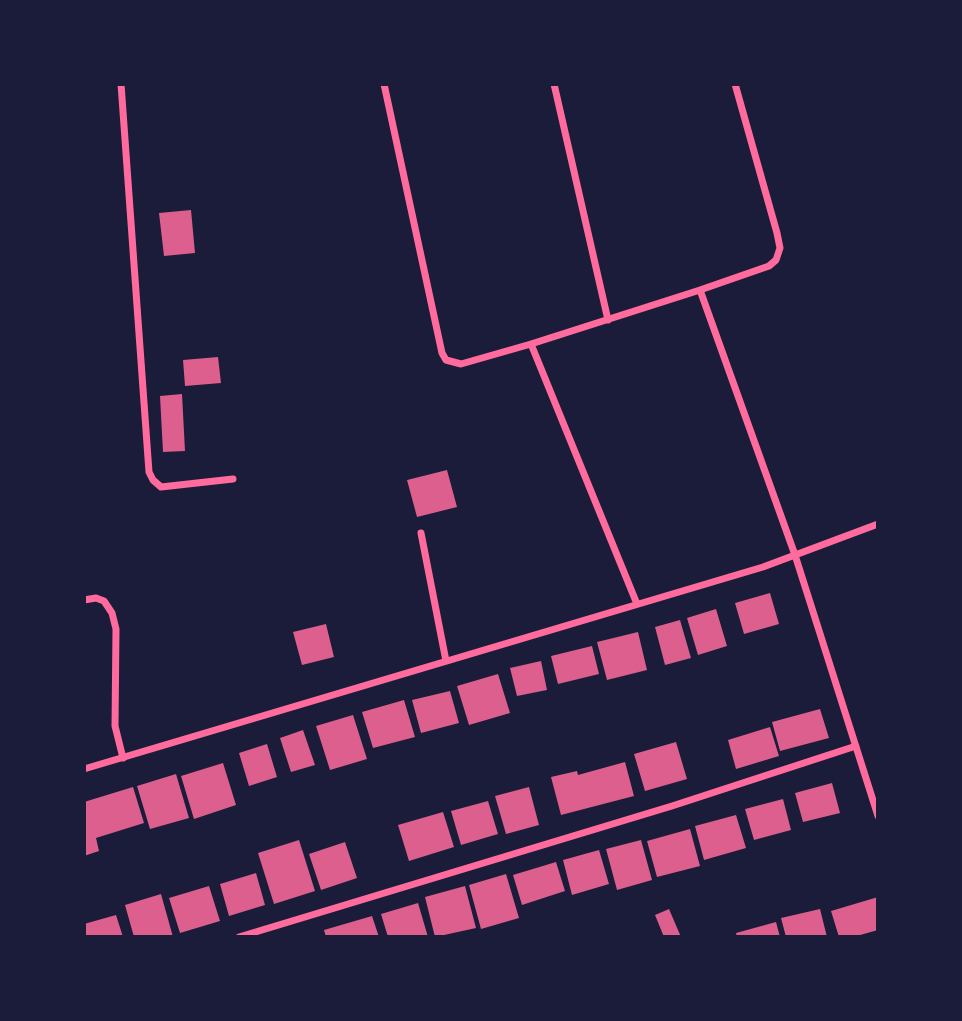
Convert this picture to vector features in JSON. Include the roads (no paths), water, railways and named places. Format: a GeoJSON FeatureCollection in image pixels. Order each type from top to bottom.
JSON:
{"type":"FeatureCollection","features":[{"type":"Feature","properties":{"kind":"street"},"geometry":{"type":"LineString","coordinates":[[121,84],[149,471],[153,480],[161,486],[233,479]]}},
{"type":"Feature","properties":{"kind":"street"},"geometry":{"type":"LineString","coordinates":[[384,84],[442,353],[446,360],[461,364],[700,290],[769,266],[776,260],[780,248],[735,84]]}},
{"type":"Feature","properties":{"kind":"street"},"geometry":{"type":"LineString","coordinates":[[554,84],[608,320]]}},
{"type":"Feature","properties":{"kind":"street"},"geometry":{"type":"LineString","coordinates":[[700,290],[795,555],[878,816]]}},
{"type":"Feature","properties":{"kind":"street"},"geometry":{"type":"LineString","coordinates":[[531,344],[638,604]]}},
{"type":"Feature","properties":{"kind":"street"},"geometry":{"type":"LineString","coordinates":[[84,769],[638,604],[795,555],[878,524]]}},
{"type":"Feature","properties":{"kind":"street"},"geometry":{"type":"LineString","coordinates":[[421,533],[446,661]]}},
{"type":"Feature","properties":{"kind":"street"},"geometry":{"type":"LineString","coordinates":[[84,600],[96,598],[104,601],[112,613],[116,629],[116,726],[122,758]]}},
{"type":"Feature","properties":{"kind":"street"},"geometry":{"type":"LineString","coordinates":[[239,937],[672,806],[856,746]]}}]}
